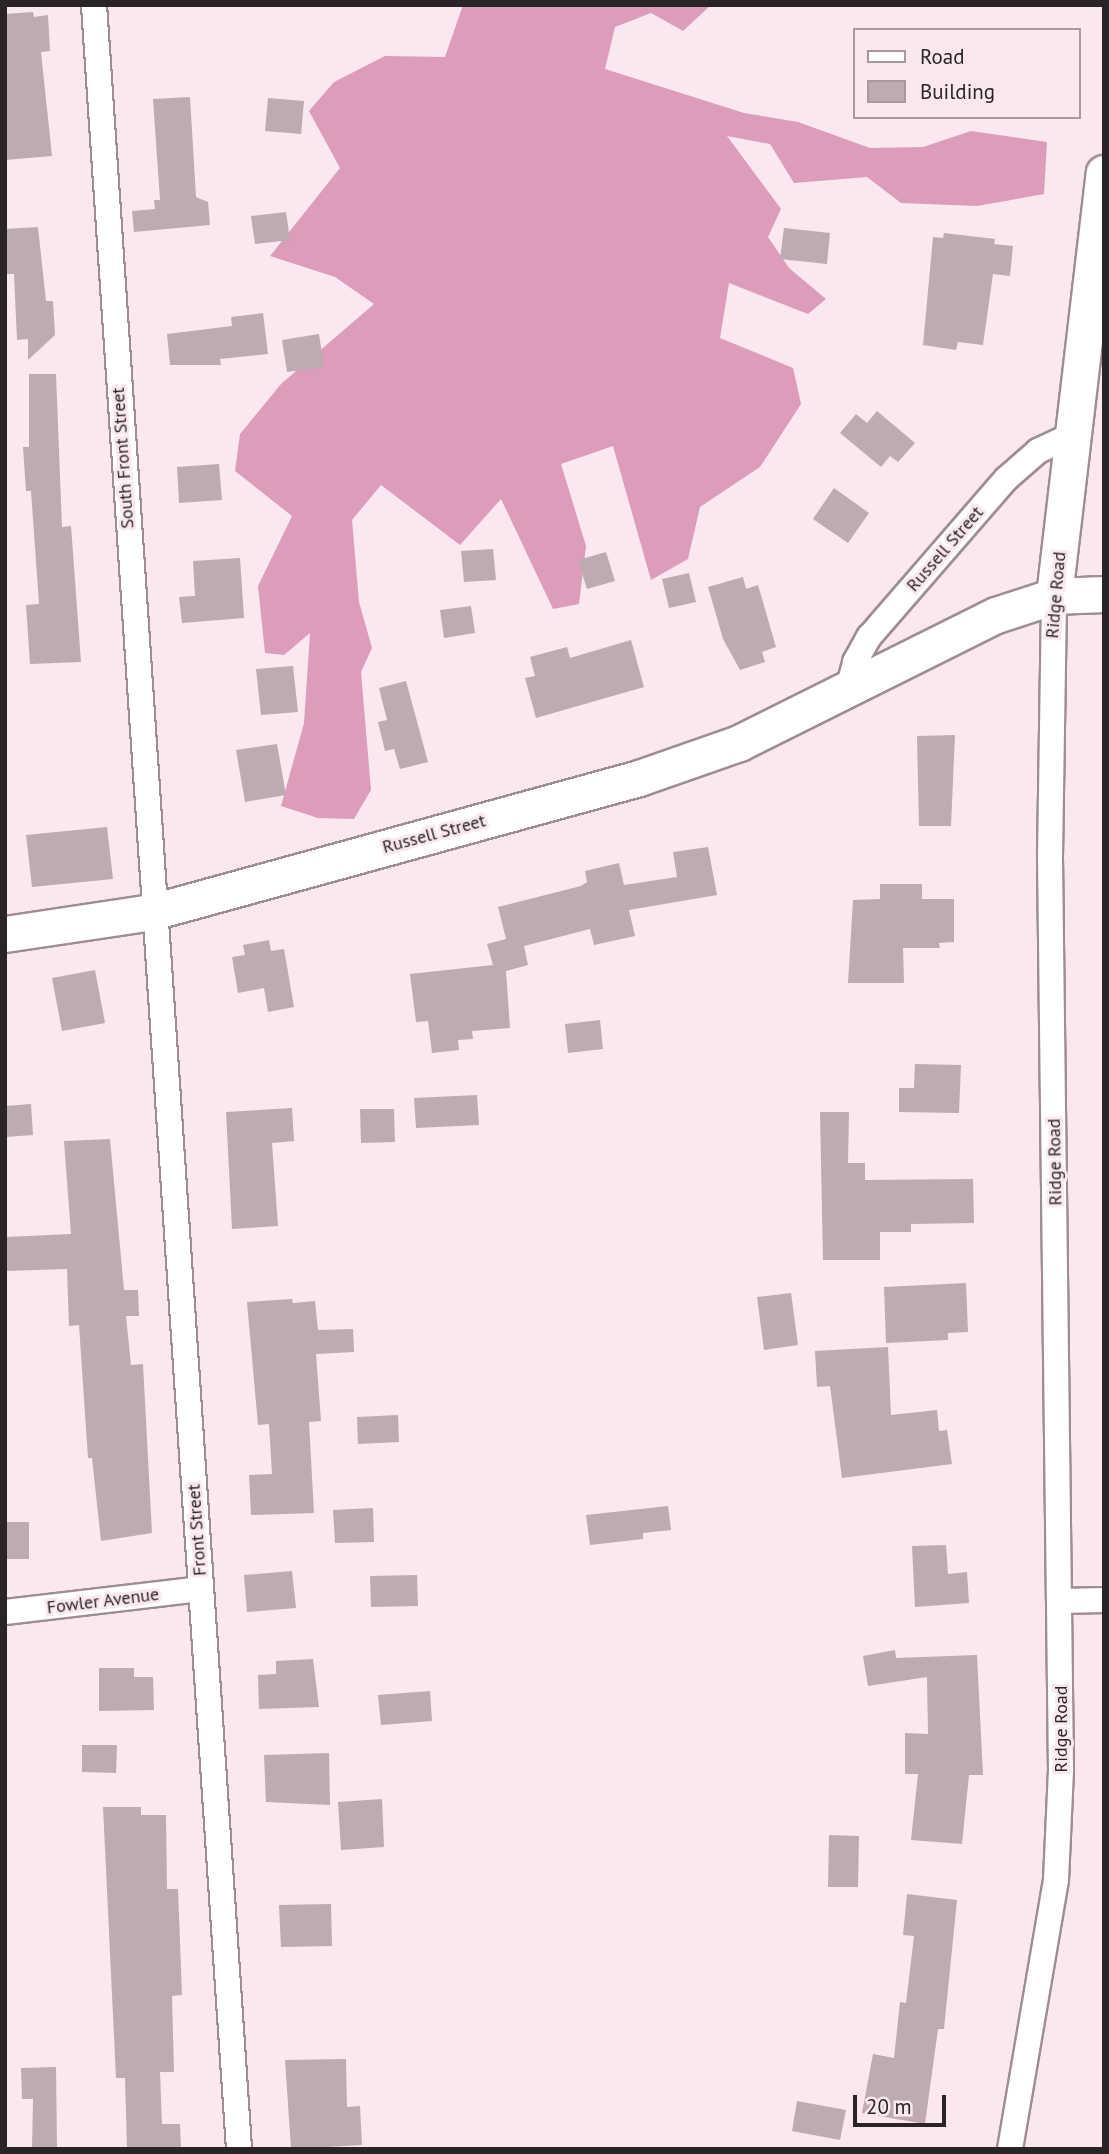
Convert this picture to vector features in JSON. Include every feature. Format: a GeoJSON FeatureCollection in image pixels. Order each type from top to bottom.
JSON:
{"type":"FeatureCollection","features":[{"type":"Feature","properties":{"kind":"main road","name":"Ridge Road"},"geometry":{"type":"LineString","coordinates":[[1054,596],[1104,173]]}},
{"type":"Feature","properties":{"kind":"main road","name":"Russell Street"},"geometry":{"type":"LineString","coordinates":[[5,934],[152,912],[699,759],[848,689],[950,635],[1054,596],[1104,594]]}},
{"type":"Feature","properties":{"kind":"street","name":"South Front Street"},"geometry":{"type":"LineString","coordinates":[[94,5],[152,912]]}},
{"type":"Feature","properties":{"kind":"street","name":"Russell Street"},"geometry":{"type":"LineString","coordinates":[[848,689],[855,662],[869,637],[1006,479],[1038,451],[1072,435]]}},
{"type":"Feature","properties":{"kind":"street","name":"Ridge Road"},"geometry":{"type":"LineString","coordinates":[[1010,2149],[1056,1880],[1061,1601],[1050,856],[1054,596]]}},
{"type":"Feature","properties":{"kind":"street","name":"Front Street"},"geometry":{"type":"LineString","coordinates":[[152,912],[239,2149]]}},
{"type":"Feature","properties":{"kind":"street","name":"Fowler Avenue"},"geometry":{"type":"LineString","coordinates":[[5,1612],[201,1589]]}},
{"type":"Feature","properties":{"kind":"street"},"geometry":{"type":"LineString","coordinates":[[1061,1601],[1104,1601]]}},
{"type":"Feature","properties":{"kind":"shaded area"},"geometry":{"type":"Polygon","coordinates":[[[463,5],[711,5],[683,31],[651,13],[615,27],[605,69],[744,113],[798,122],[870,148],[923,147],[971,131],[1047,142],[1044,194],[977,206],[901,203],[867,177],[794,183],[770,144],[727,136],[781,209],[768,237],[789,268],[826,299],[808,314],[729,283],[720,338],[793,368],[801,404],[760,467],[700,507],[688,559],[651,580],[613,446],[561,464],[586,546],[579,604],[553,609],[501,499],[460,545],[381,485],[352,520],[359,602],[372,648],[361,672],[371,790],[354,819],[318,818],[281,806],[304,723],[310,633],[284,655],[265,653],[258,586],[292,516],[235,471],[240,434],[281,384],[374,304],[335,277],[270,256],[340,168],[309,111],[334,82],[385,56],[445,57],[463,5]]]}},
{"type":"Feature","properties":{"kind":"building"},"geometry":{"type":"Polygon","coordinates":[[[33,12],[34,17],[48,15],[50,51],[41,52],[52,156],[5,160],[5,14],[33,12]]]}},
{"type":"Feature","properties":{"kind":"building"},"geometry":{"type":"Polygon","coordinates":[[[190,97],[196,197],[208,202],[210,225],[134,232],[132,211],[155,209],[154,200],[160,200],[153,99],[190,97]]]}},
{"type":"Feature","properties":{"kind":"building"},"geometry":{"type":"Polygon","coordinates":[[[268,98],[304,101],[301,134],[265,131],[268,98]]]}},
{"type":"Feature","properties":{"kind":"building"},"geometry":{"type":"Polygon","coordinates":[[[286,212],[290,240],[255,244],[251,216],[286,212]]]}},
{"type":"Feature","properties":{"kind":"building"},"geometry":{"type":"Polygon","coordinates":[[[38,227],[46,301],[53,301],[55,335],[28,360],[28,339],[17,340],[14,274],[5,274],[5,229],[38,227]]]}},
{"type":"Feature","properties":{"kind":"building"},"geometry":{"type":"Polygon","coordinates":[[[784,228],[830,233],[827,264],[780,259],[784,228]]]}},
{"type":"Feature","properties":{"kind":"building"},"geometry":{"type":"Polygon","coordinates":[[[944,233],[995,239],[994,244],[1013,246],[1010,276],[993,274],[983,345],[958,342],[956,350],[923,345],[933,237],[943,238],[944,233]]]}},
{"type":"Feature","properties":{"kind":"building"},"geometry":{"type":"Polygon","coordinates":[[[263,313],[268,354],[220,359],[221,365],[170,365],[167,334],[232,326],[231,317],[263,313]]]}},
{"type":"Feature","properties":{"kind":"building"},"geometry":{"type":"Polygon","coordinates":[[[319,334],[324,367],[287,372],[282,340],[319,334]]]}},
{"type":"Feature","properties":{"kind":"building"},"geometry":{"type":"Polygon","coordinates":[[[29,374],[56,374],[62,527],[71,526],[81,662],[30,664],[26,605],[39,604],[31,491],[26,491],[23,447],[29,447],[29,374]]]}},
{"type":"Feature","properties":{"kind":"building"},"geometry":{"type":"Polygon","coordinates":[[[877,411],[915,443],[898,462],[890,456],[881,467],[840,433],[856,414],[867,423],[877,411]]]}},
{"type":"Feature","properties":{"kind":"building"},"geometry":{"type":"Polygon","coordinates":[[[219,464],[222,500],[179,503],[177,467],[219,464]]]}},
{"type":"Feature","properties":{"kind":"building"},"geometry":{"type":"Polygon","coordinates":[[[834,488],[869,513],[848,543],[813,519],[834,488]]]}},
{"type":"Feature","properties":{"kind":"building"},"geometry":{"type":"Polygon","coordinates":[[[493,549],[496,580],[464,582],[461,551],[493,549]]]}},
{"type":"Feature","properties":{"kind":"building"},"geometry":{"type":"Polygon","coordinates":[[[606,552],[615,581],[587,589],[578,560],[606,552]]]}},
{"type":"Feature","properties":{"kind":"building"},"geometry":{"type":"Polygon","coordinates":[[[240,558],[244,618],[182,623],[179,597],[195,596],[193,561],[240,558]]]}},
{"type":"Feature","properties":{"kind":"building"},"geometry":{"type":"Polygon","coordinates":[[[689,573],[696,602],[669,608],[662,579],[689,573]]]}},
{"type":"Feature","properties":{"kind":"building"},"geometry":{"type":"Polygon","coordinates":[[[743,577],[746,589],[758,585],[776,647],[762,652],[765,662],[740,670],[723,639],[708,587],[743,577]]]}},
{"type":"Feature","properties":{"kind":"building"},"geometry":{"type":"Polygon","coordinates":[[[471,606],[475,633],[444,638],[440,610],[471,606]]]}},
{"type":"Feature","properties":{"kind":"building"},"geometry":{"type":"Polygon","coordinates":[[[631,640],[644,687],[536,718],[525,678],[535,676],[530,657],[567,647],[570,658],[631,640]]]}},
{"type":"Feature","properties":{"kind":"building"},"geometry":{"type":"Polygon","coordinates":[[[293,666],[298,712],[261,715],[256,669],[293,666]]]}},
{"type":"Feature","properties":{"kind":"building"},"geometry":{"type":"Polygon","coordinates":[[[406,681],[428,762],[400,769],[394,749],[385,751],[378,722],[387,720],[379,688],[406,681]]]}},
{"type":"Feature","properties":{"kind":"building"},"geometry":{"type":"Polygon","coordinates":[[[955,735],[951,826],[919,826],[917,736],[955,735]]]}},
{"type":"Feature","properties":{"kind":"building"},"geometry":{"type":"Polygon","coordinates":[[[277,744],[286,795],[245,802],[236,750],[277,744]]]}},
{"type":"Feature","properties":{"kind":"building"},"geometry":{"type":"Polygon","coordinates":[[[107,827],[113,879],[32,887],[26,835],[107,827]]]}},
{"type":"Feature","properties":{"kind":"building"},"geometry":{"type":"Polygon","coordinates":[[[708,847],[717,895],[629,910],[635,936],[594,945],[590,929],[524,946],[528,965],[506,971],[510,1028],[472,1031],[473,1039],[458,1040],[459,1050],[432,1053],[428,1021],[416,1022],[410,974],[493,965],[487,944],[506,939],[498,907],[581,886],[587,882],[585,871],[619,863],[624,885],[677,877],[673,852],[708,847]]]}},
{"type":"Feature","properties":{"kind":"building"},"geometry":{"type":"Polygon","coordinates":[[[880,884],[922,884],[922,899],[954,899],[954,942],[939,943],[940,948],[903,948],[904,983],[848,983],[853,900],[880,899],[880,884]]]}},
{"type":"Feature","properties":{"kind":"building"},"geometry":{"type":"Polygon","coordinates":[[[269,940],[271,951],[284,949],[294,1007],[268,1012],[264,988],[238,993],[232,957],[245,955],[243,945],[269,940]]]}},
{"type":"Feature","properties":{"kind":"building"},"geometry":{"type":"Polygon","coordinates":[[[95,970],[105,1023],[62,1031],[52,978],[95,970]]]}},
{"type":"Feature","properties":{"kind":"building"},"geometry":{"type":"Polygon","coordinates":[[[600,1020],[603,1049],[568,1053],[565,1024],[600,1020]]]}},
{"type":"Feature","properties":{"kind":"building"},"geometry":{"type":"Polygon","coordinates":[[[915,1064],[961,1065],[959,1113],[899,1112],[899,1088],[914,1088],[915,1064]]]}},
{"type":"Feature","properties":{"kind":"building"},"geometry":{"type":"Polygon","coordinates":[[[477,1095],[479,1125],[416,1128],[414,1098],[477,1095]]]}},
{"type":"Feature","properties":{"kind":"building"},"geometry":{"type":"Polygon","coordinates":[[[31,1104],[33,1135],[5,1137],[5,1106],[31,1104]]]}},
{"type":"Feature","properties":{"kind":"building"},"geometry":{"type":"Polygon","coordinates":[[[292,1108],[294,1141],[272,1143],[278,1226],[232,1229],[226,1112],[292,1108]]]}},
{"type":"Feature","properties":{"kind":"building"},"geometry":{"type":"Polygon","coordinates":[[[360,1109],[394,1109],[395,1142],[361,1143],[360,1109]]]}},
{"type":"Feature","properties":{"kind":"building"},"geometry":{"type":"Polygon","coordinates":[[[820,1112],[849,1112],[848,1163],[865,1163],[865,1180],[973,1179],[974,1223],[911,1224],[911,1232],[880,1232],[880,1260],[823,1260],[820,1112]]]}},
{"type":"Feature","properties":{"kind":"building"},"geometry":{"type":"Polygon","coordinates":[[[110,1139],[124,1290],[138,1290],[139,1316],[126,1316],[131,1365],[143,1364],[152,1533],[101,1541],[92,1458],[88,1458],[79,1325],[69,1326],[67,1269],[5,1271],[5,1237],[71,1234],[64,1141],[110,1139]]]}},
{"type":"Feature","properties":{"kind":"building"},"geometry":{"type":"Polygon","coordinates":[[[966,1283],[968,1332],[948,1333],[948,1340],[886,1343],[884,1287],[966,1283]]]}},
{"type":"Feature","properties":{"kind":"building"},"geometry":{"type":"Polygon","coordinates":[[[791,1293],[798,1345],[764,1350],[757,1297],[791,1293]]]}},
{"type":"Feature","properties":{"kind":"building"},"geometry":{"type":"Polygon","coordinates":[[[292,1299],[293,1303],[315,1301],[318,1330],[353,1329],[354,1352],[316,1354],[321,1421],[309,1422],[314,1513],[251,1515],[249,1475],[272,1474],[269,1424],[258,1425],[247,1302],[292,1299]]]}},
{"type":"Feature","properties":{"kind":"building"},"geometry":{"type":"Polygon","coordinates":[[[888,1347],[891,1415],[937,1410],[939,1431],[947,1430],[952,1464],[842,1478],[830,1386],[817,1387],[815,1351],[888,1347]]]}},
{"type":"Feature","properties":{"kind":"building"},"geometry":{"type":"Polygon","coordinates":[[[398,1415],[399,1442],[358,1444],[357,1417],[398,1415]]]}},
{"type":"Feature","properties":{"kind":"building"},"geometry":{"type":"Polygon","coordinates":[[[668,1506],[671,1530],[643,1533],[643,1539],[590,1545],[586,1515],[668,1506]]]}},
{"type":"Feature","properties":{"kind":"building"},"geometry":{"type":"Polygon","coordinates":[[[373,1508],[374,1542],[335,1543],[333,1510],[373,1508]]]}},
{"type":"Feature","properties":{"kind":"building"},"geometry":{"type":"Polygon","coordinates":[[[5,1522],[29,1522],[29,1559],[5,1559],[5,1522]]]}},
{"type":"Feature","properties":{"kind":"building"},"geometry":{"type":"Polygon","coordinates":[[[946,1545],[948,1574],[967,1572],[969,1603],[915,1607],[912,1546],[946,1545]]]}},
{"type":"Feature","properties":{"kind":"building"},"geometry":{"type":"Polygon","coordinates":[[[292,1571],[296,1608],[247,1612],[244,1575],[292,1571]]]}},
{"type":"Feature","properties":{"kind":"building"},"geometry":{"type":"Polygon","coordinates":[[[417,1575],[418,1606],[371,1607],[370,1576],[417,1575]]]}},
{"type":"Feature","properties":{"kind":"building"},"geometry":{"type":"Polygon","coordinates":[[[895,1650],[896,1658],[977,1655],[983,1775],[969,1775],[962,1844],[911,1840],[918,1774],[905,1774],[905,1733],[928,1734],[927,1677],[868,1686],[863,1656],[895,1650]]]}},
{"type":"Feature","properties":{"kind":"building"},"geometry":{"type":"Polygon","coordinates":[[[313,1659],[319,1707],[259,1709],[258,1675],[276,1674],[276,1661],[313,1659]]]}},
{"type":"Feature","properties":{"kind":"building"},"geometry":{"type":"Polygon","coordinates":[[[99,1668],[134,1668],[134,1677],[153,1677],[154,1710],[99,1711],[99,1668]]]}},
{"type":"Feature","properties":{"kind":"building"},"geometry":{"type":"Polygon","coordinates":[[[430,1691],[432,1721],[381,1725],[378,1695],[430,1691]]]}},
{"type":"Feature","properties":{"kind":"building"},"geometry":{"type":"Polygon","coordinates":[[[82,1745],[117,1745],[116,1773],[82,1772],[82,1745]]]}},
{"type":"Feature","properties":{"kind":"building"},"geometry":{"type":"Polygon","coordinates":[[[329,1753],[330,1805],[266,1802],[264,1755],[329,1753]]]}},
{"type":"Feature","properties":{"kind":"building"},"geometry":{"type":"Polygon","coordinates":[[[382,1799],[384,1847],[341,1850],[338,1802],[382,1799]]]}},
{"type":"Feature","properties":{"kind":"building"},"geometry":{"type":"Polygon","coordinates":[[[103,1807],[141,1807],[141,1815],[166,1815],[167,1889],[178,1889],[182,1995],[172,1996],[174,2072],[160,2072],[162,2124],[180,2124],[181,2149],[127,2149],[125,2078],[116,2078],[103,1807]]]}},
{"type":"Feature","properties":{"kind":"building"},"geometry":{"type":"Polygon","coordinates":[[[829,1835],[859,1836],[858,1887],[828,1887],[829,1835]]]}},
{"type":"Feature","properties":{"kind":"building"},"geometry":{"type":"Polygon","coordinates":[[[907,1894],[957,1900],[944,2029],[938,2029],[925,2124],[862,2113],[873,2054],[894,2058],[900,2002],[906,2003],[914,1936],[903,1935],[907,1894]]]}},
{"type":"Feature","properties":{"kind":"building"},"geometry":{"type":"Polygon","coordinates":[[[331,1904],[332,1946],[281,1947],[279,1905],[331,1904]]]}},
{"type":"Feature","properties":{"kind":"building"},"geometry":{"type":"Polygon","coordinates":[[[346,2059],[347,2107],[360,2106],[362,2145],[291,2149],[285,2060],[346,2059]]]}},
{"type":"Feature","properties":{"kind":"building"},"geometry":{"type":"Polygon","coordinates":[[[56,2067],[57,2149],[32,2149],[33,2099],[22,2099],[21,2068],[56,2067]]]}},
{"type":"Feature","properties":{"kind":"building"},"geometry":{"type":"Polygon","coordinates":[[[797,2101],[846,2110],[840,2140],[792,2131],[797,2101]]]}}]}
